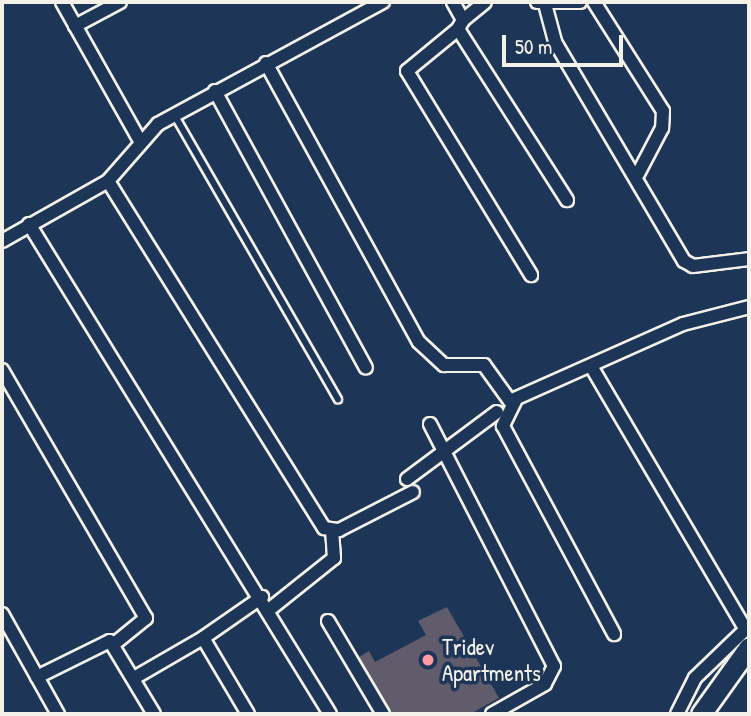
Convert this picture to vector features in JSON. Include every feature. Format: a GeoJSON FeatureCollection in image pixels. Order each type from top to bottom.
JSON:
{"type":"FeatureCollection","features":[{"type":"Feature","properties":{"kind":"main road"},"geometry":{"type":"LineString","coordinates":[[701,714],[748,634]]}},
{"type":"Feature","properties":{"kind":"street"},"geometry":{"type":"LineString","coordinates":[[62,2],[139,139]]}},
{"type":"Feature","properties":{"kind":"street"},"geometry":{"type":"LineString","coordinates":[[75,26],[120,2]]}},
{"type":"Feature","properties":{"kind":"street"},"geometry":{"type":"LineString","coordinates":[[2,240],[108,181],[139,139],[174,114],[383,2]]}},
{"type":"Feature","properties":{"kind":"street"},"geometry":{"type":"LineString","coordinates":[[453,2],[460,24],[567,201]]}},
{"type":"Feature","properties":{"kind":"street"},"geometry":{"type":"LineString","coordinates":[[485,2],[407,71],[531,275]]}},
{"type":"Feature","properties":{"kind":"street"},"geometry":{"type":"LineString","coordinates":[[580,2],[541,3],[555,42],[638,174],[687,264],[749,259]]}},
{"type":"Feature","properties":{"kind":"street"},"geometry":{"type":"LineString","coordinates":[[594,2],[663,111],[662,128],[638,174]]}},
{"type":"Feature","properties":{"kind":"street"},"geometry":{"type":"LineString","coordinates":[[266,63],[419,342],[444,365],[484,365],[515,401]]}},
{"type":"Feature","properties":{"kind":"street"},"geometry":{"type":"LineString","coordinates":[[215,91],[366,368]]}},
{"type":"Feature","properties":{"kind":"street"},"geometry":{"type":"LineString","coordinates":[[108,181],[324,528],[332,531],[413,492]]}},
{"type":"Feature","properties":{"kind":"street"},"geometry":{"type":"LineString","coordinates":[[29,224],[270,609],[330,714]]}},
{"type":"Feature","properties":{"kind":"street"},"geometry":{"type":"LineString","coordinates":[[614,634],[503,426],[515,401],[683,324],[749,307]]}},
{"type":"Feature","properties":{"kind":"street"},"geometry":{"type":"LineString","coordinates":[[591,366],[748,634],[695,678],[677,714]]}},
{"type":"Feature","properties":{"kind":"street"},"geometry":{"type":"LineString","coordinates":[[2,370],[146,618],[114,644],[96,644],[37,677]]}},
{"type":"Feature","properties":{"kind":"street"},"geometry":{"type":"LineString","coordinates":[[407,479],[446,454],[496,412]]}},
{"type":"Feature","properties":{"kind":"street"},"geometry":{"type":"LineString","coordinates":[[430,424],[554,666],[545,684],[492,714]]}},
{"type":"Feature","properties":{"kind":"street"},"geometry":{"type":"LineString","coordinates":[[270,609],[334,558],[332,531]]}},
{"type":"Feature","properties":{"kind":"street"},"geometry":{"type":"LineString","coordinates":[[134,678],[203,638],[262,597]]}},
{"type":"Feature","properties":{"kind":"street"},"geometry":{"type":"LineString","coordinates":[[2,614],[58,714]]}},
{"type":"Feature","properties":{"kind":"street"},"geometry":{"type":"LineString","coordinates":[[328,621],[383,714]]}},
{"type":"Feature","properties":{"kind":"street"},"geometry":{"type":"LineString","coordinates":[[203,638],[248,714]]}},
{"type":"Feature","properties":{"kind":"street"},"geometry":{"type":"LineString","coordinates":[[114,644],[154,714]]}},
{"type":"Feature","properties":{"kind":"lane"},"geometry":{"type":"LineString","coordinates":[[174,114],[338,400]]}},
{"type":"Feature","properties":{"kind":"building","name":"Tridev Apartments"},"geometry":{"type":"Polygon","coordinates":[[[447,607],[499,698],[470,714],[392,714],[359,657],[369,651],[375,662],[426,635],[418,621],[447,607]]]}},
{"type":"Feature","properties":{"kind":"place","name":"Tridev Apartments"},"geometry":{"type":"Point","coordinates":[428,660]}}]}
